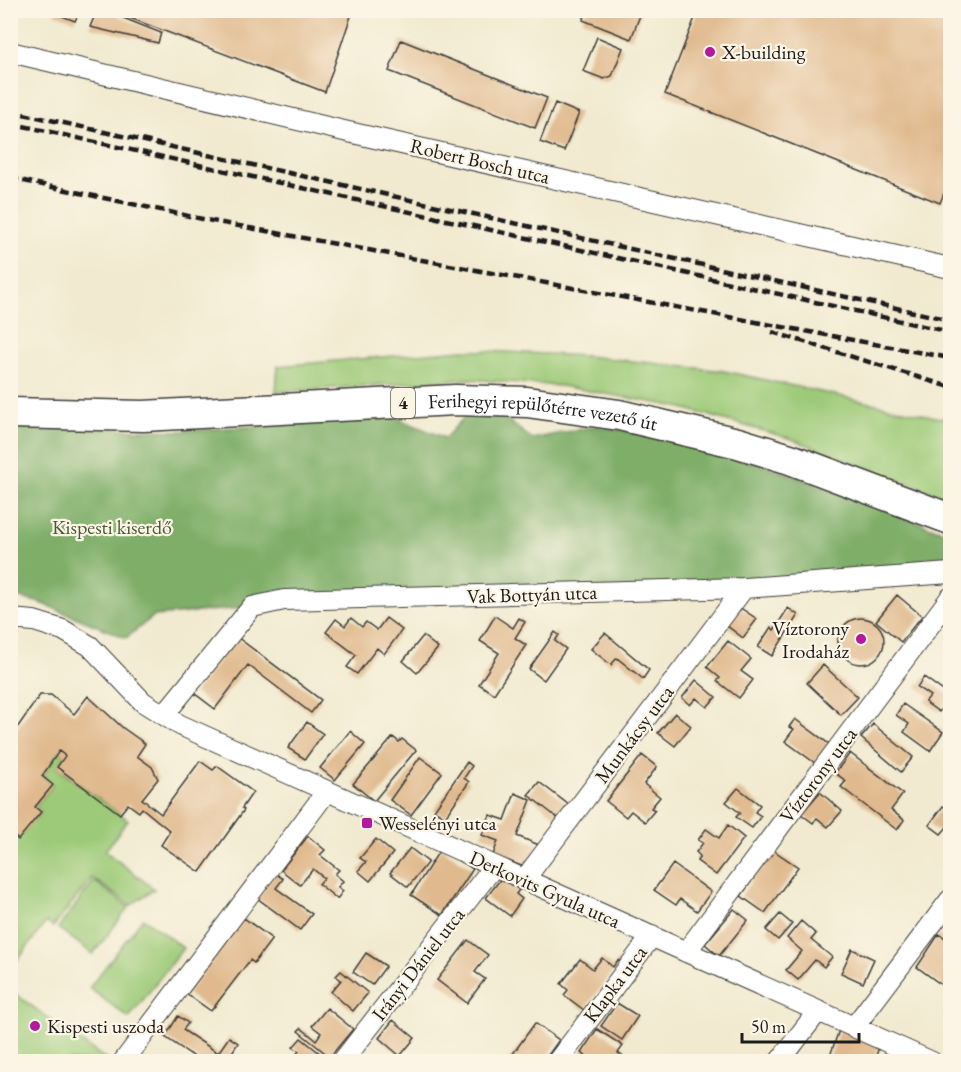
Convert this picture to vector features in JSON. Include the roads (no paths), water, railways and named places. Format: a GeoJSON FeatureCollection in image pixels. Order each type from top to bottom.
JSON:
{"type":"FeatureCollection","features":[{"type":"Feature","properties":{"kind":"main road","name":"Ferihegyi repülőtérre vezető út"},"geometry":{"type":"LineString","coordinates":[[10,413],[143,416],[455,400],[536,403],[619,415],[738,443],[790,459],[951,519]]}},
{"type":"Feature","properties":{"kind":"street","name":"Robert Bosch utca"},"geometry":{"type":"LineString","coordinates":[[10,52],[344,131],[951,268]]}},
{"type":"Feature","properties":{"kind":"street","name":"Vak Bottyán utca"},"geometry":{"type":"LineString","coordinates":[[164,715],[252,608],[284,600],[744,588],[951,573]]}},
{"type":"Feature","properties":{"kind":"street","name":"Munkácsy utca"},"geometry":{"type":"LineString","coordinates":[[524,880],[744,588]]}},
{"type":"Feature","properties":{"kind":"street","name":"Víztorony utca"},"geometry":{"type":"LineString","coordinates":[[686,952],[951,598]]}},
{"type":"Feature","properties":{"kind":"street","name":"Derkovits Gyula utca"},"geometry":{"type":"LineString","coordinates":[[11,621],[34,621],[63,630],[90,646],[144,702],[180,725],[932,1062]]}},
{"type":"Feature","properties":{"kind":"street"},"geometry":{"type":"LineString","coordinates":[[123,1062],[327,791]]}},
{"type":"Feature","properties":{"kind":"street","name":"Irányi Dániel utca"},"geometry":{"type":"LineString","coordinates":[[342,1062],[494,866]]}},
{"type":"Feature","properties":{"kind":"street"},"geometry":{"type":"LineString","coordinates":[[854,1027],[951,900]]}},
{"type":"Feature","properties":{"kind":"street","name":"Klapka utca"},"geometry":{"type":"LineString","coordinates":[[557,1062],[652,936]]}},
{"type":"Feature","properties":{"kind":"street"},"geometry":{"type":"LineString","coordinates":[[779,1062],[818,1011]]}},
{"type":"Feature","properties":{"kind":"railway"},"geometry":{"type":"LineString","coordinates":[[10,111],[950,320]]}},
{"type":"Feature","properties":{"kind":"railway"},"geometry":{"type":"LineString","coordinates":[[10,123],[950,332]]}},
{"type":"Feature","properties":{"kind":"railway"},"geometry":{"type":"LineString","coordinates":[[10,178],[212,221],[950,358]]}},
{"type":"Feature","properties":{"kind":"railway"},"geometry":{"type":"LineString","coordinates":[[772,332],[950,387]]}},
{"type":"Feature","properties":{"kind":"place","name":"X-building"},"geometry":{"type":"Point","coordinates":[710,52]}},
{"type":"Feature","properties":{"kind":"place","name":"Víztorony Irodaház"},"geometry":{"type":"Point","coordinates":[861,639]}},
{"type":"Feature","properties":{"kind":"place","name":"Wesselényi utca"},"geometry":{"type":"Point","coordinates":[367,823]}},
{"type":"Feature","properties":{"kind":"place","name":"Kispesti uszoda"},"geometry":{"type":"Point","coordinates":[35,1026]}},
{"type":"Feature","properties":{"kind":"park label","name":"Kispesti kiserdő"},"geometry":{"type":"Point","coordinates":[112,527]}}]}
